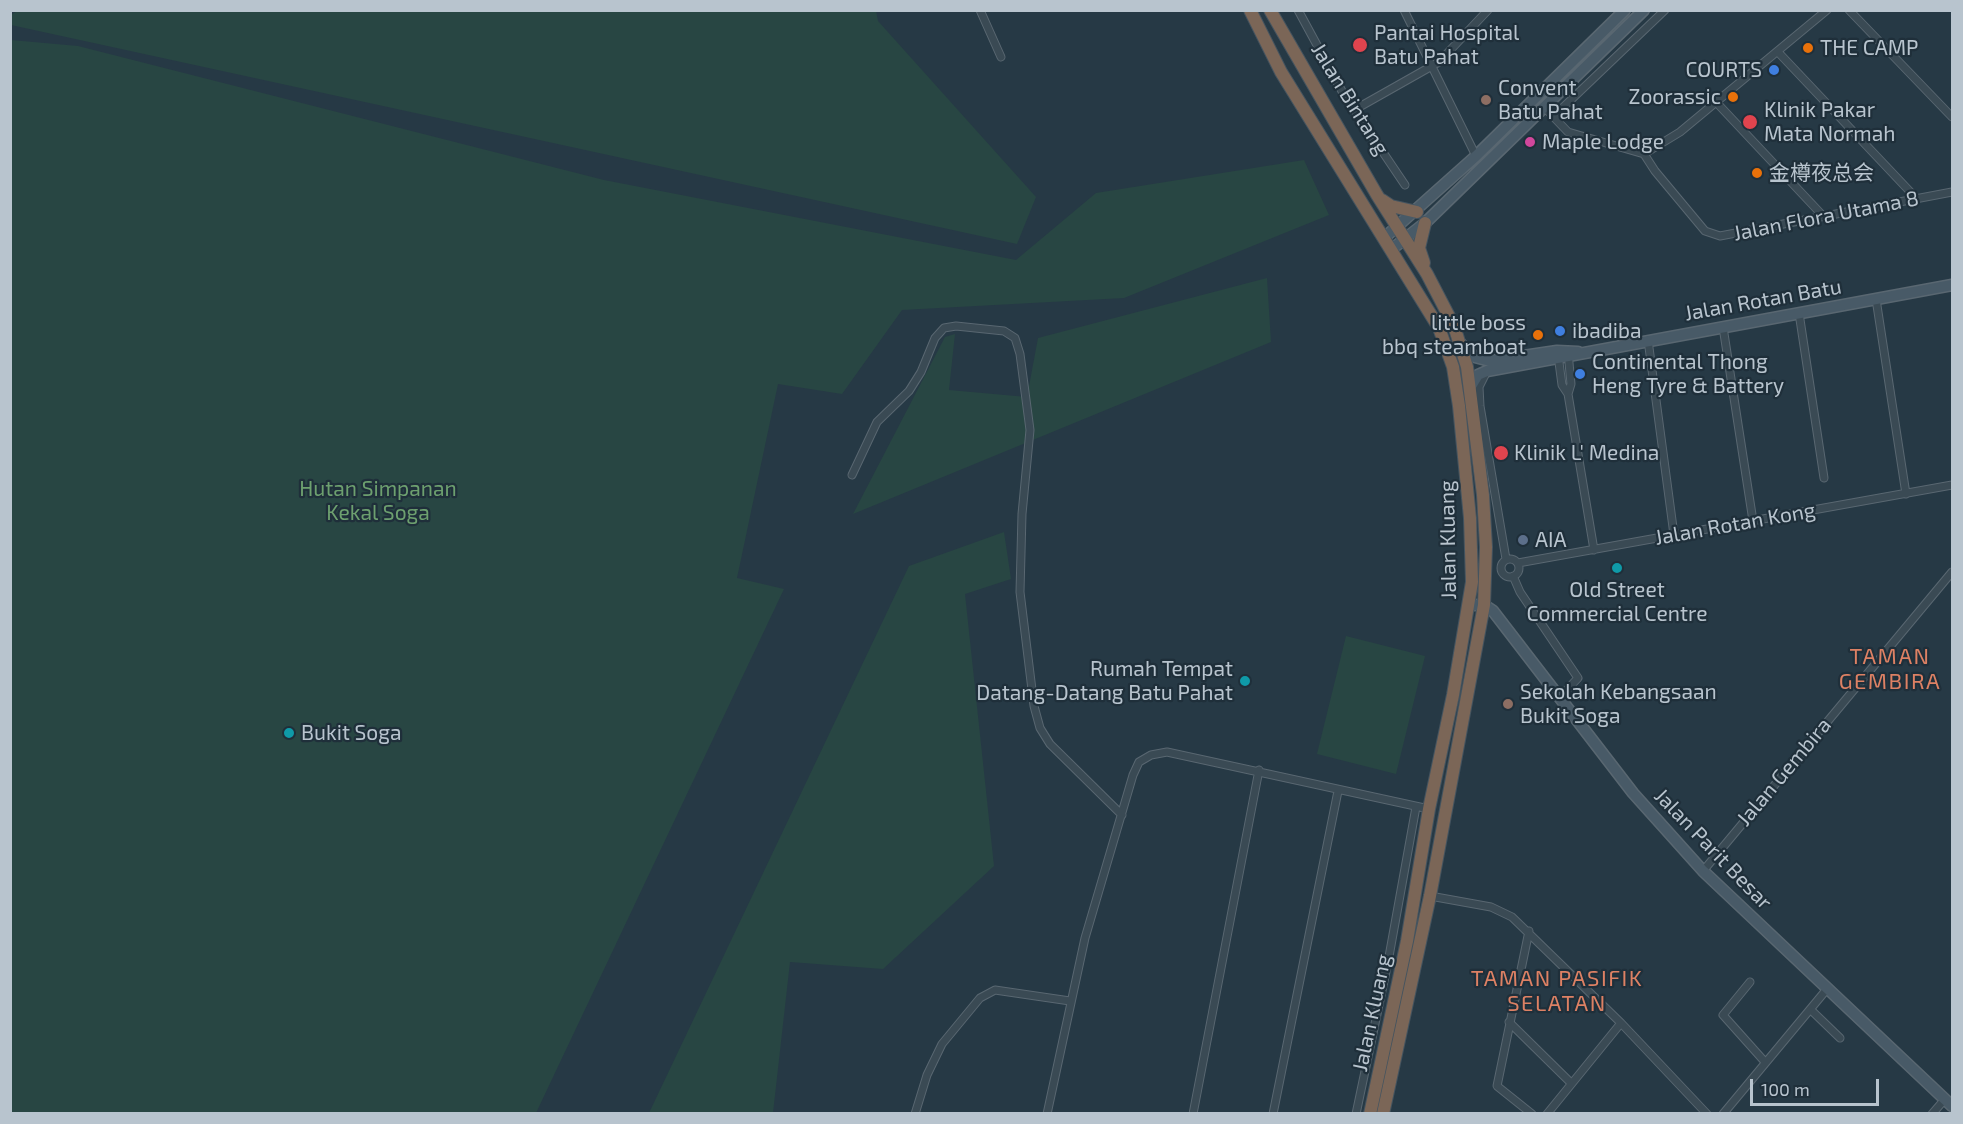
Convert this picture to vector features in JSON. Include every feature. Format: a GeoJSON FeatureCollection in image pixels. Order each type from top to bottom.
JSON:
{"type":"FeatureCollection","features":[{"type":"Feature","properties":{"kind":"highway","name":"Jalan Kluang"},"geometry":{"type":"LineString","coordinates":[[1250,10],[1281,72],[1439,328],[1453,367],[1459,406],[1470,518],[1472,582],[1469,605],[1423,808],[1407,941],[1367,1085],[1370,1113]]}},
{"type":"Feature","properties":{"kind":"highway","name":"Jalan Kluang"},"geometry":{"type":"LineString","coordinates":[[1270,10],[1377,195],[1444,303],[1460,343],[1470,388],[1486,547],[1484,605],[1430,896],[1383,1113]]}},
{"type":"Feature","properties":{"kind":"highway"},"geometry":{"type":"LineString","coordinates":[[1377,195],[1391,206],[1417,212]]}},
{"type":"Feature","properties":{"kind":"highway"},"geometry":{"type":"LineString","coordinates":[[1425,223],[1419,248],[1427,274]]}},
{"type":"Feature","properties":{"kind":"highway"},"geometry":{"type":"LineString","coordinates":[[1423,808],[1441,802],[1450,785]]}},
{"type":"Feature","properties":{"kind":"street"},"geometry":{"type":"LineString","coordinates":[[980,10],[1001,57]]}},
{"type":"Feature","properties":{"kind":"street","name":"Jalan Bintang"},"geometry":{"type":"LineString","coordinates":[[1298,10],[1354,110],[1405,185]]}},
{"type":"Feature","properties":{"kind":"street"},"geometry":{"type":"LineString","coordinates":[[1404,10],[1476,156]]}},
{"type":"Feature","properties":{"kind":"street"},"geometry":{"type":"LineString","coordinates":[[1354,110],[1431,67],[1488,10]]}},
{"type":"Feature","properties":{"kind":"street"},"geometry":{"type":"LineString","coordinates":[[1384,238],[1417,212],[1625,10]]}},
{"type":"Feature","properties":{"kind":"street"},"geometry":{"type":"LineString","coordinates":[[1392,249],[1425,223],[1644,10]]}},
{"type":"Feature","properties":{"kind":"street"},"geometry":{"type":"LineString","coordinates":[[1552,117],[1665,10]]}},
{"type":"Feature","properties":{"kind":"street"},"geometry":{"type":"LineString","coordinates":[[1544,107],[1568,132],[1644,154],[1680,132],[1827,10]]}},
{"type":"Feature","properties":{"kind":"street"},"geometry":{"type":"LineString","coordinates":[[1849,10],[1953,117]]}},
{"type":"Feature","properties":{"kind":"street"},"geometry":{"type":"LineString","coordinates":[[1778,52],[1917,199]]}},
{"type":"Feature","properties":{"kind":"street"},"geometry":{"type":"LineString","coordinates":[[1716,102],[1824,217]]}},
{"type":"Feature","properties":{"kind":"street","name":"Jalan Flora Utama 8"},"geometry":{"type":"LineString","coordinates":[[1644,154],[1654,171],[1706,231],[1719,236],[1953,192]]}},
{"type":"Feature","properties":{"kind":"street","name":"Jalan Rotan Batu"},"geometry":{"type":"LineString","coordinates":[[1460,343],[1474,357],[1490,361],[1563,354],[1953,285]]}},
{"type":"Feature","properties":{"kind":"street"},"geometry":{"type":"LineString","coordinates":[[1876,299],[1906,494]]}},
{"type":"Feature","properties":{"kind":"street"},"geometry":{"type":"LineString","coordinates":[[1799,313],[1824,478]]}},
{"type":"Feature","properties":{"kind":"street"},"geometry":{"type":"LineString","coordinates":[[852,475],[877,422],[909,391],[921,372],[936,338],[944,328],[956,326],[1004,331],[1015,338],[1020,354],[1030,430],[1022,514],[1020,592],[1034,706],[1040,728],[1050,744],[1122,815]]}},
{"type":"Feature","properties":{"kind":"street"},"geometry":{"type":"LineString","coordinates":[[1724,327],[1753,521]]}},
{"type":"Feature","properties":{"kind":"street"},"geometry":{"type":"LineString","coordinates":[[1648,340],[1674,535]]}},
{"type":"Feature","properties":{"kind":"street"},"geometry":{"type":"LineString","coordinates":[[1563,354],[1571,384],[1568,394],[1594,550]]}},
{"type":"Feature","properties":{"kind":"street","name":"Jalan Rotan Batu"},"geometry":{"type":"LineString","coordinates":[[1487,371],[1563,354]]}},
{"type":"Feature","properties":{"kind":"street"},"geometry":{"type":"LineString","coordinates":[[1470,388],[1479,375],[1487,371]]}},
{"type":"Feature","properties":{"kind":"street"},"geometry":{"type":"LineString","coordinates":[[1487,371],[1479,387],[1480,406],[1506,560],[1501,570],[1507,576],[1513,576]]}},
{"type":"Feature","properties":{"kind":"street","name":"Jalan Rotan Kong"},"geometry":{"type":"LineString","coordinates":[[1518,563],[1953,485]]}},
{"type":"Feature","properties":{"kind":"street"},"geometry":{"type":"LineString","coordinates":[[1506,560],[1511,559],[1518,563],[1518,569],[1513,576]]}},
{"type":"Feature","properties":{"kind":"street","name":"Jalan Gembira"},"geometry":{"type":"LineString","coordinates":[[1706,867],[1953,572]]}},
{"type":"Feature","properties":{"kind":"street"},"geometry":{"type":"LineString","coordinates":[[1513,576],[1520,592],[1578,678],[1561,696]]}},
{"type":"Feature","properties":{"kind":"street"},"geometry":{"type":"LineString","coordinates":[[1469,605],[1484,605]]}},
{"type":"Feature","properties":{"kind":"street","name":"Jalan Parit Besar"},"geometry":{"type":"LineString","coordinates":[[1484,605],[1493,611],[1561,696],[1639,801],[1827,989],[1949,1102]]}},
{"type":"Feature","properties":{"kind":"street"},"geometry":{"type":"LineString","coordinates":[[1047,1113],[1070,1000],[1132,775],[1139,762],[1150,754],[1167,752],[1259,770],[1338,791],[1423,808]]}},
{"type":"Feature","properties":{"kind":"street"},"geometry":{"type":"LineString","coordinates":[[1193,1113],[1259,770]]}},
{"type":"Feature","properties":{"kind":"street"},"geometry":{"type":"LineString","coordinates":[[1273,1113],[1338,791]]}},
{"type":"Feature","properties":{"kind":"street"},"geometry":{"type":"LineString","coordinates":[[1430,896],[1491,907],[1512,916],[1621,1023],[1707,1113]]}},
{"type":"Feature","properties":{"kind":"street"},"geometry":{"type":"LineString","coordinates":[[1529,931],[1497,1086],[1532,1113]]}},
{"type":"Feature","properties":{"kind":"street"},"geometry":{"type":"LineString","coordinates":[[1750,982],[1723,1015],[1765,1062]]}},
{"type":"Feature","properties":{"kind":"street"},"geometry":{"type":"LineString","coordinates":[[1723,1113],[1827,989]]}},
{"type":"Feature","properties":{"kind":"street"},"geometry":{"type":"LineString","coordinates":[[915,1113],[927,1075],[942,1044],[980,998],[994,990],[1070,1000]]}},
{"type":"Feature","properties":{"kind":"street"},"geometry":{"type":"LineString","coordinates":[[1811,1010],[1840,1038]]}},
{"type":"Feature","properties":{"kind":"street"},"geometry":{"type":"LineString","coordinates":[[1509,1022],[1571,1083]]}},
{"type":"Feature","properties":{"kind":"street"},"geometry":{"type":"LineString","coordinates":[[1547,1113],[1621,1023]]}},
{"type":"Feature","properties":{"kind":"street"},"geometry":{"type":"LineString","coordinates":[[1356,1113],[1367,1085]]}},
{"type":"Feature","properties":{"kind":"street"},"geometry":{"type":"LineString","coordinates":[[1932,1113],[1949,1102]]}},
{"type":"Feature","properties":{"kind":"green space"},"geometry":{"type":"Polygon","coordinates":[[[17,11],[876,11],[878,21],[1036,197],[1017,244],[11,25],[11,15],[17,11]]]}},
{"type":"Feature","properties":{"kind":"green space","name":"Hutan Simpanan Kekal Soga"},"geometry":{"type":"Polygon","coordinates":[[[11,40],[78,46],[604,180],[1016,260],[1096,193],[1304,160],[1329,215],[1124,298],[902,310],[842,394],[778,384],[737,578],[784,589],[536,1113],[11,1113],[11,40]]]}},
{"type":"Feature","properties":{"kind":"green space"},"geometry":{"type":"Polygon","coordinates":[[[1267,278],[1271,342],[853,514],[945,337],[955,334],[949,390],[1027,397],[1038,338],[1267,278]]]}},
{"type":"Feature","properties":{"kind":"green space"},"geometry":{"type":"Polygon","coordinates":[[[1004,532],[1011,579],[965,594],[994,866],[883,969],[790,962],[773,1113],[649,1113],[909,566],[1004,532]]]}},
{"type":"Feature","properties":{"kind":"green space"},"geometry":{"type":"Polygon","coordinates":[[[1346,636],[1425,656],[1396,774],[1317,754],[1346,636]]]}},
{"type":"Feature","properties":{"kind":"place","name":"Pantai Hospital Batu Pahat"},"geometry":{"type":"Point","coordinates":[1360,45]}},
{"type":"Feature","properties":{"kind":"place","name":"THE CAMP"},"geometry":{"type":"Point","coordinates":[1808,48]}},
{"type":"Feature","properties":{"kind":"place","name":"COURTS"},"geometry":{"type":"Point","coordinates":[1774,70]}},
{"type":"Feature","properties":{"kind":"place","name":"Zoorassic"},"geometry":{"type":"Point","coordinates":[1733,97]}},
{"type":"Feature","properties":{"kind":"place","name":"Convent Batu Pahat"},"geometry":{"type":"Point","coordinates":[1486,100]}},
{"type":"Feature","properties":{"kind":"place","name":"Klinik Pakar Mata Normah"},"geometry":{"type":"Point","coordinates":[1750,122]}},
{"type":"Feature","properties":{"kind":"place","name":"Maple Lodge"},"geometry":{"type":"Point","coordinates":[1530,142]}},
{"type":"Feature","properties":{"kind":"place","name":"金樽夜总会"},"geometry":{"type":"Point","coordinates":[1757,173]}},
{"type":"Feature","properties":{"kind":"place","name":"ibadiba"},"geometry":{"type":"Point","coordinates":[1560,331]}},
{"type":"Feature","properties":{"kind":"place","name":"little boss bbq steamboat"},"geometry":{"type":"Point","coordinates":[1538,335]}},
{"type":"Feature","properties":{"kind":"place","name":"Continental Thong Heng Tyre & Battery"},"geometry":{"type":"Point","coordinates":[1580,374]}},
{"type":"Feature","properties":{"kind":"place","name":"Klinik L' Medina"},"geometry":{"type":"Point","coordinates":[1501,453]}},
{"type":"Feature","properties":{"kind":"place","name":"AIA"},"geometry":{"type":"Point","coordinates":[1523,540]}},
{"type":"Feature","properties":{"kind":"place","name":"Old Street Commercial Centre"},"geometry":{"type":"Point","coordinates":[1617,568]}},
{"type":"Feature","properties":{"kind":"place","name":"Rumah Tempat Datang-Datang Batu Pahat"},"geometry":{"type":"Point","coordinates":[1245,681]}},
{"type":"Feature","properties":{"kind":"place","name":"Sekolah Kebangsaan Bukit Soga"},"geometry":{"type":"Point","coordinates":[1508,704]}},
{"type":"Feature","properties":{"kind":"place","name":"Bukit Soga"},"geometry":{"type":"Point","coordinates":[289,733]}},
{"type":"Feature","properties":{"kind":"district","name":"TAMAN GEMBIRA"},"geometry":{"type":"Point","coordinates":[1890,670]}},
{"type":"Feature","properties":{"kind":"district","name":"TAMAN PASIFIK SELATAN"},"geometry":{"type":"Point","coordinates":[1557,992]}}]}
